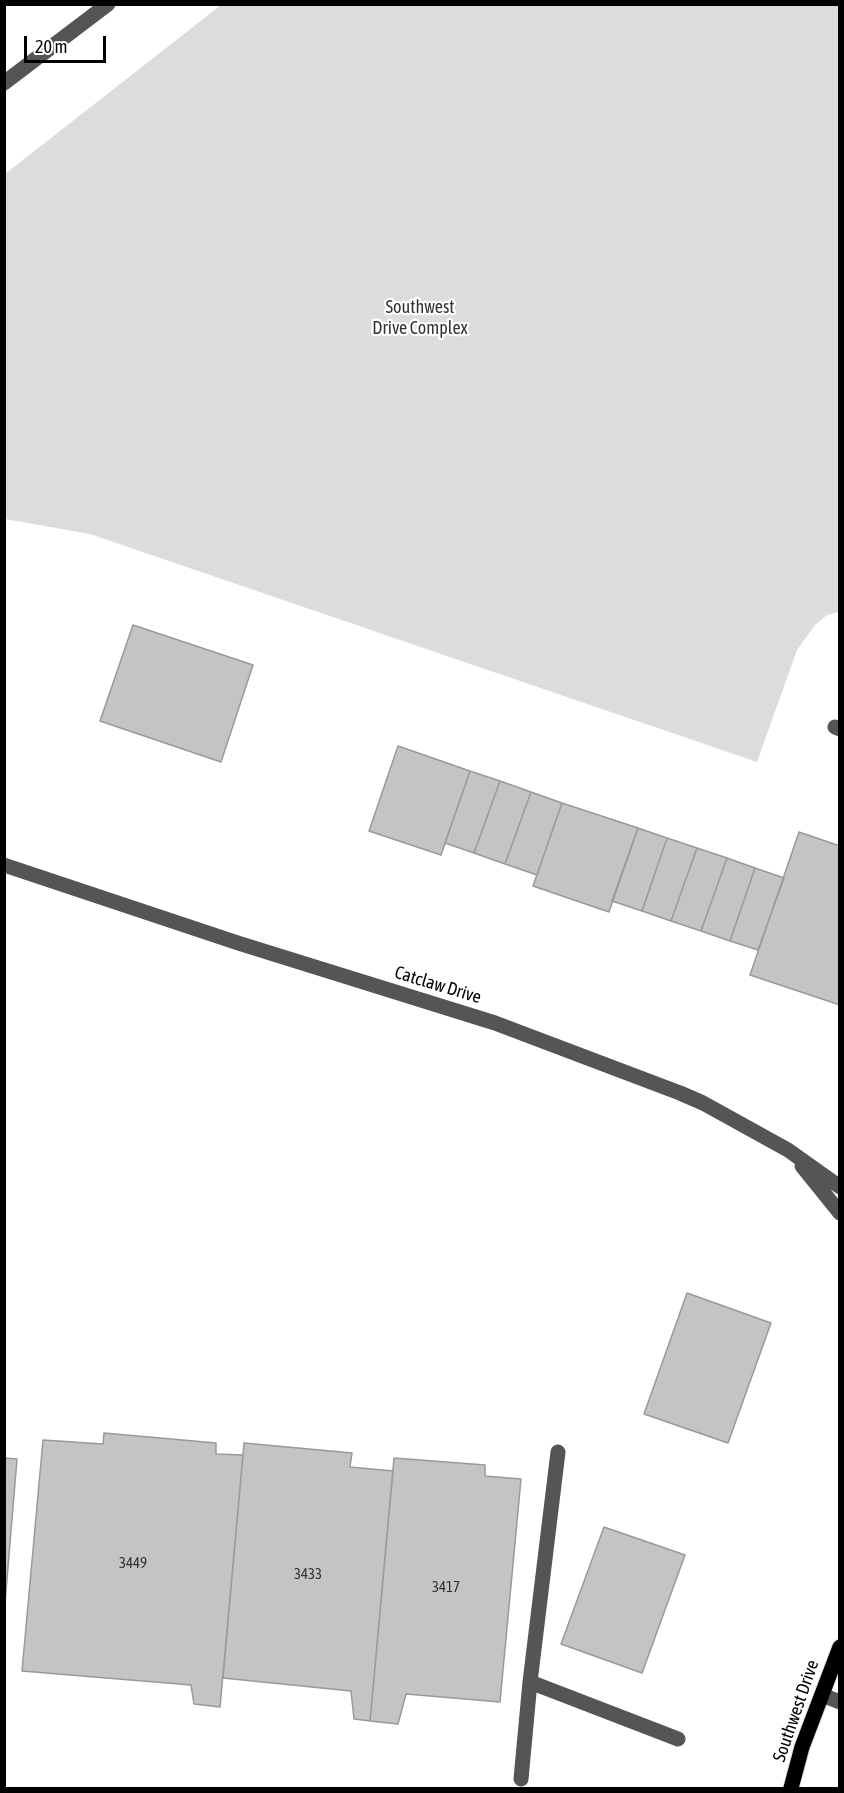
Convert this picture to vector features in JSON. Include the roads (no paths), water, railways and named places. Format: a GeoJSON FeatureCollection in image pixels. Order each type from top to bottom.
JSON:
{"type":"FeatureCollection","features":[{"type":"Feature","properties":{"kind":"main road","name":"Southwest Drive"},"geometry":{"type":"LineString","coordinates":[[790,1788],[802,1747],[840,1647]]}},
{"type":"Feature","properties":{"kind":"street"},"geometry":{"type":"LineString","coordinates":[[4,83],[108,4]]}},
{"type":"Feature","properties":{"kind":"street","name":"Catclaw Drive"},"geometry":{"type":"LineString","coordinates":[[4,865],[238,943],[495,1023],[680,1093],[703,1103],[788,1150],[840,1187]]}},
{"type":"Feature","properties":{"kind":"street"},"geometry":{"type":"LineString","coordinates":[[788,1150],[840,1213]]}},
{"type":"Feature","properties":{"kind":"street"},"geometry":{"type":"LineString","coordinates":[[521,1779],[530,1682],[558,1452]]}},
{"type":"Feature","properties":{"kind":"street"},"geometry":{"type":"LineString","coordinates":[[530,1682],[678,1739]]}},
{"type":"Feature","properties":{"kind":"street"},"geometry":{"type":"LineString","coordinates":[[822,1695],[840,1702]]}},
{"type":"Feature","properties":{"kind":"park label","name":"Southwest Drive Complex"},"geometry":{"type":"Point","coordinates":[420,317]}}]}
